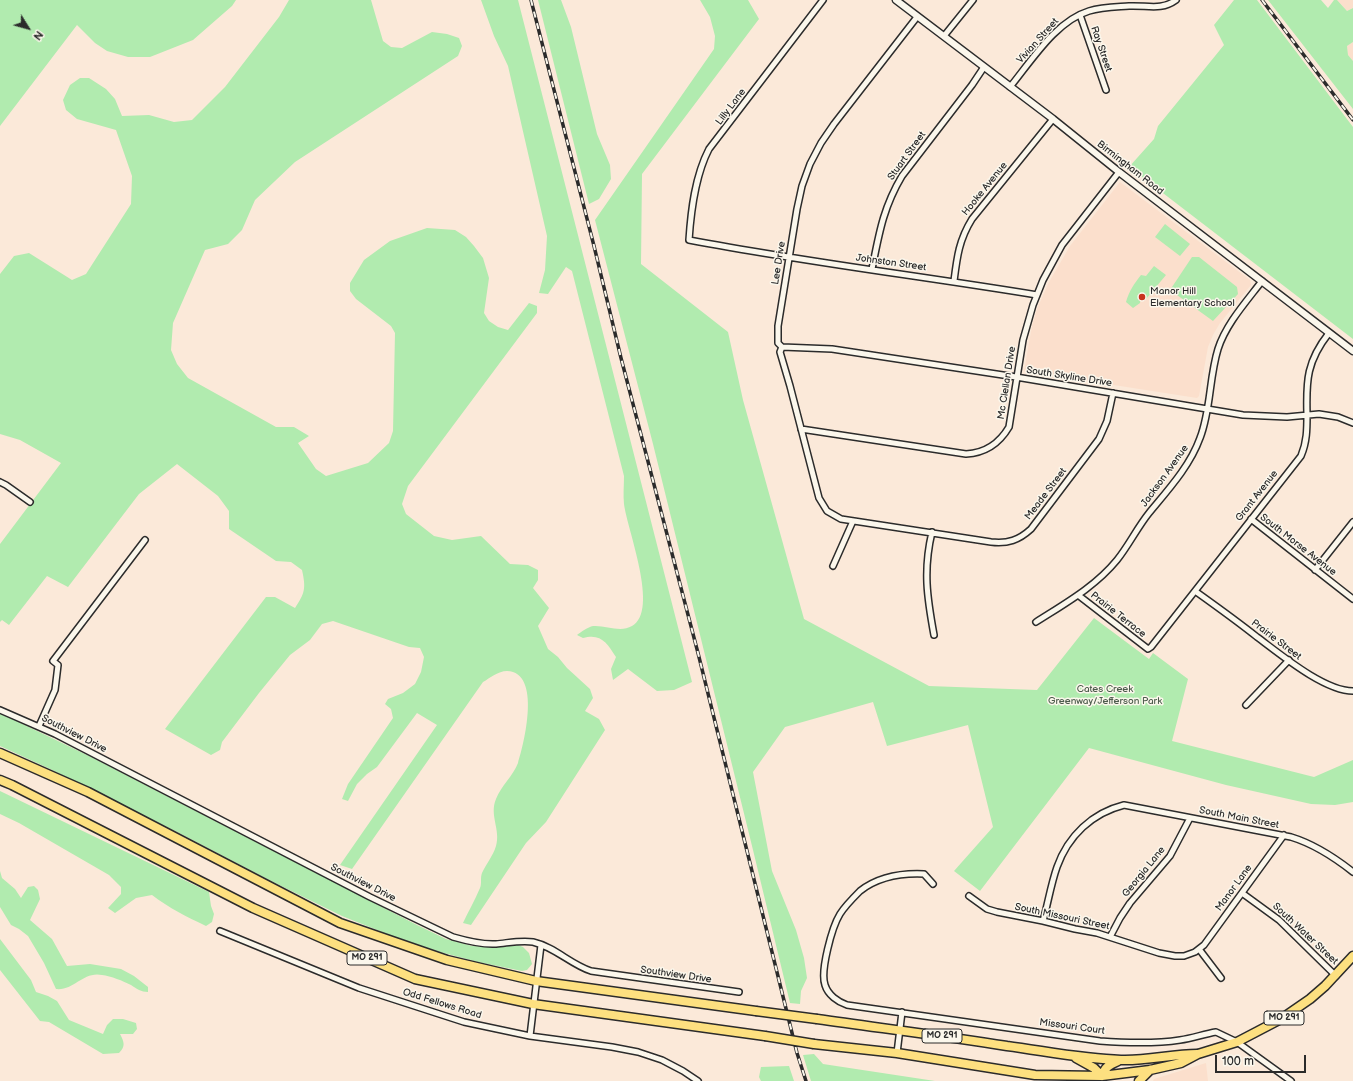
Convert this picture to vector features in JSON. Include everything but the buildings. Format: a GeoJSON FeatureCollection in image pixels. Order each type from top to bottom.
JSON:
{"type":"FeatureCollection","features":[{"type":"Feature","properties":{"kind":"highway","name":"MO 291"},"geometry":{"type":"LineString","coordinates":[[0,753],[88,792],[340,923],[447,960],[536,981],[900,1030],[1068,1055],[1120,1060],[1156,1059],[1186,1054],[1198,1054]]}},
{"type":"Feature","properties":{"kind":"highway","name":"MO 291"},"geometry":{"type":"LineString","coordinates":[[0,780],[253,908],[416,979],[533,1004],[814,1044],[897,1053],[1035,1075],[1102,1076],[1150,1070],[1181,1063],[1198,1054],[1237,1042],[1281,1019],[1310,999],[1336,976],[1353,956]]}},
{"type":"Feature","properties":{"kind":"highway"},"geometry":{"type":"LineString","coordinates":[[1068,1055],[1086,1063],[1102,1076],[1104,1069],[1120,1060]]}},
{"type":"Feature","properties":{"kind":"highway"},"geometry":{"type":"LineString","coordinates":[[1139,1081],[1150,1070]]}},
{"type":"Feature","properties":{"kind":"highway"},"geometry":{"type":"LineString","coordinates":[[1035,1075],[1052,1081]]}},
{"type":"Feature","properties":{"kind":"street","name":"Lilly Lane"},"geometry":{"type":"LineString","coordinates":[[689,240],[693,206],[700,171],[709,149],[822,0]]}},
{"type":"Feature","properties":{"kind":"street","name":"Birmingham Road"},"geometry":{"type":"LineString","coordinates":[[896,0],[1053,119],[1119,172],[1353,351]]}},
{"type":"Feature","properties":{"kind":"street"},"geometry":{"type":"LineString","coordinates":[[944,36],[973,0]]}},
{"type":"Feature","properties":{"kind":"street","name":"Vivian Street"},"geometry":{"type":"LineString","coordinates":[[1010,86],[1056,32],[1068,21],[1080,15],[1105,8],[1139,6],[1156,8],[1169,5],[1176,0]]}},
{"type":"Feature","properties":{"kind":"street","name":"Ray Street"},"geometry":{"type":"LineString","coordinates":[[1080,15],[1106,90]]}},
{"type":"Feature","properties":{"kind":"street","name":"Lee Drive"},"geometry":{"type":"LineString","coordinates":[[853,521],[833,516],[822,505],[819,498],[780,352],[782,347],[778,343],[778,326],[797,209],[802,186],[810,164],[821,143],[834,124],[917,17]]}},
{"type":"Feature","properties":{"kind":"street","name":"Stuart Street"},"geometry":{"type":"LineString","coordinates":[[872,269],[884,214],[894,190],[902,176],[972,85],[984,67]]}},
{"type":"Feature","properties":{"kind":"street","name":"Hooke Avenue"},"geometry":{"type":"LineString","coordinates":[[954,281],[958,251],[966,228],[1053,119]]}},
{"type":"Feature","properties":{"kind":"street","name":"Mc Clellan Drive"},"geometry":{"type":"LineString","coordinates":[[801,429],[966,454],[981,452],[988,449],[1000,440],[1009,427],[1022,340],[1037,295],[1062,245],[1119,172]]}},
{"type":"Feature","properties":{"kind":"street","name":"Johnston Street"},"geometry":{"type":"LineString","coordinates":[[689,240],[742,250],[954,281],[1037,295]]}},
{"type":"Feature","properties":{"kind":"street","name":"Jackson Avenue"},"geometry":{"type":"LineString","coordinates":[[1036,622],[1078,595],[1100,578],[1117,560],[1138,528],[1190,460],[1201,438],[1221,340],[1230,323],[1262,281]]}},
{"type":"Feature","properties":{"kind":"street","name":"Grant Avenue"},"geometry":{"type":"LineString","coordinates":[[1148,649],[1301,456],[1306,442],[1306,385],[1311,365],[1318,348],[1329,333]]}},
{"type":"Feature","properties":{"kind":"street","name":"South Skyline Drive"},"geometry":{"type":"LineString","coordinates":[[782,347],[832,348],[1243,415],[1265,417],[1329,415],[1353,423]]}},
{"type":"Feature","properties":{"kind":"street","name":"Meade Street"},"geometry":{"type":"LineString","coordinates":[[853,521],[1000,543],[1013,541],[1025,535],[1032,529],[1099,439],[1107,421],[1113,393]]}},
{"type":"Feature","properties":{"kind":"street"},"geometry":{"type":"LineString","coordinates":[[0,482],[30,502]]}},
{"type":"Feature","properties":{"kind":"street","name":"South Morse Avenue"},"geometry":{"type":"LineString","coordinates":[[1251,519],[1353,599]]}},
{"type":"Feature","properties":{"kind":"street"},"geometry":{"type":"LineString","coordinates":[[833,566],[853,521]]}},
{"type":"Feature","properties":{"kind":"street"},"geometry":{"type":"LineString","coordinates":[[1315,570],[1353,522]]}},
{"type":"Feature","properties":{"kind":"street"},"geometry":{"type":"LineString","coordinates":[[932,532],[927,562],[926,580],[928,603],[934,635]]}},
{"type":"Feature","properties":{"kind":"street"},"geometry":{"type":"LineString","coordinates":[[39,726],[55,690],[58,665],[53,661],[145,540]]}},
{"type":"Feature","properties":{"kind":"street","name":"Prairie Street"},"geometry":{"type":"LineString","coordinates":[[1196,590],[1289,660],[1325,683],[1353,691]]}},
{"type":"Feature","properties":{"kind":"street","name":"Prairie Terrace"},"geometry":{"type":"LineString","coordinates":[[1078,595],[1148,649]]}},
{"type":"Feature","properties":{"kind":"street"},"geometry":{"type":"LineString","coordinates":[[1246,705],[1289,660]]}},
{"type":"Feature","properties":{"kind":"street","name":"Southview Drive"},"geometry":{"type":"LineString","coordinates":[[0,710],[39,726],[370,897],[453,938],[492,944],[525,941],[551,949],[585,969],[600,974],[739,992]]}},
{"type":"Feature","properties":{"kind":"street","name":"South Main Street"},"geometry":{"type":"LineString","coordinates":[[1043,921],[1057,867],[1075,835],[1092,819],[1113,808],[1124,805],[1295,838],[1322,850],[1352,870]]}},
{"type":"Feature","properties":{"kind":"street","name":"Georgia Lane"},"geometry":{"type":"LineString","coordinates":[[1110,937],[1130,903],[1170,856],[1190,818]]}},
{"type":"Feature","properties":{"kind":"street","name":"Manor Lane"},"geometry":{"type":"LineString","coordinates":[[1199,949],[1204,945],[1284,835]]}},
{"type":"Feature","properties":{"kind":"street","name":"Missouri Court"},"geometry":{"type":"LineString","coordinates":[[933,884],[924,874],[890,877],[867,887],[851,900],[840,913],[828,944],[825,965],[825,985],[832,997],[848,1005],[1100,1040],[1120,1042],[1167,1041],[1196,1037],[1216,1032],[1237,1042]]}},
{"type":"Feature","properties":{"kind":"street","name":"South Water Street"},"geometry":{"type":"LineString","coordinates":[[1242,893],[1280,920],[1336,976]]}},
{"type":"Feature","properties":{"kind":"street","name":"South Missouri Street"},"geometry":{"type":"LineString","coordinates":[[969,896],[987,909],[1097,933],[1159,953],[1175,956],[1188,955],[1199,949]]}},
{"type":"Feature","properties":{"kind":"street","name":"Odd Fellows Road"},"geometry":{"type":"LineString","coordinates":[[220,931],[359,988],[464,1022],[530,1036],[638,1052],[662,1060],[698,1081]]}},
{"type":"Feature","properties":{"kind":"street"},"geometry":{"type":"LineString","coordinates":[[530,1036],[541,945]]}},
{"type":"Feature","properties":{"kind":"street"},"geometry":{"type":"LineString","coordinates":[[1199,949],[1221,978]]}},
{"type":"Feature","properties":{"kind":"street"},"geometry":{"type":"LineString","coordinates":[[897,1053],[902,1012]]}},
{"type":"Feature","properties":{"kind":"street"},"geometry":{"type":"LineString","coordinates":[[1237,1042],[1290,1081]]}},
{"type":"Feature","properties":{"kind":"shaded area"},"geometry":{"type":"Polygon","coordinates":[[[1337,0],[1353,0],[1353,8],[1347,11],[1337,0]]]}},
{"type":"Feature","properties":{"kind":"shaded area"},"geometry":{"type":"Polygon","coordinates":[[[1353,42],[1353,61],[1348,55],[1347,46],[1353,42]]]}},
{"type":"Feature","properties":{"kind":"shaded area","name":"Manor Hill Elementary School"},"geometry":{"type":"Polygon","coordinates":[[[1120,182],[1250,280],[1251,285],[1220,323],[1213,335],[1208,347],[1199,396],[1197,398],[1024,371],[1032,326],[1037,309],[1049,282],[1070,246],[1120,182]]]}},
{"type":"Feature","properties":{"kind":"shaded area"},"geometry":{"type":"Polygon","coordinates":[[[1206,1063],[1208,1081],[1153,1081],[1154,1079],[1206,1063]]]}},
{"type":"Feature","properties":{"kind":"green space"},"geometry":{"type":"Polygon","coordinates":[[[0,0],[236,0],[232,6],[193,40],[150,57],[128,57],[107,51],[95,43],[77,25],[0,126],[0,0]]]}},
{"type":"Feature","properties":{"kind":"green space"},"geometry":{"type":"Polygon","coordinates":[[[289,0],[371,0],[383,41],[391,47],[402,48],[432,32],[447,34],[459,38],[462,46],[458,56],[295,162],[255,200],[242,230],[228,244],[205,250],[173,323],[171,350],[177,364],[188,378],[276,427],[294,427],[309,436],[298,443],[316,469],[326,476],[368,463],[389,443],[393,431],[395,333],[391,326],[356,299],[350,291],[350,283],[364,260],[390,241],[427,228],[455,230],[466,237],[483,258],[489,278],[484,313],[489,321],[498,327],[508,330],[529,303],[537,306],[537,313],[408,486],[402,504],[406,514],[434,536],[452,540],[481,536],[510,564],[528,565],[538,570],[538,580],[533,588],[549,608],[538,626],[548,649],[590,689],[593,698],[585,711],[599,719],[605,730],[546,822],[526,843],[471,925],[463,923],[480,888],[482,873],[496,846],[497,834],[494,817],[494,805],[498,794],[516,768],[524,741],[528,710],[527,696],[524,683],[518,674],[504,671],[483,682],[352,869],[340,865],[437,725],[417,713],[377,767],[357,784],[348,801],[342,799],[348,784],[393,718],[391,709],[385,704],[388,699],[403,693],[415,684],[421,672],[424,657],[420,648],[409,647],[333,621],[322,624],[310,640],[290,655],[259,693],[222,742],[220,750],[211,755],[165,729],[266,597],[275,597],[295,608],[304,590],[302,570],[291,562],[276,561],[229,529],[229,511],[218,496],[177,464],[139,494],[68,587],[47,576],[9,625],[2,620],[0,622],[0,544],[61,463],[20,440],[0,434],[0,274],[14,256],[29,253],[72,280],[86,274],[131,204],[132,176],[116,130],[77,119],[66,110],[63,100],[70,85],[80,78],[89,78],[106,89],[115,99],[122,116],[149,115],[174,122],[192,120],[225,87],[279,17],[289,0]]]}},
{"type":"Feature","properties":{"kind":"green space"},"geometry":{"type":"Polygon","coordinates":[[[481,0],[518,0],[692,682],[674,690],[657,691],[628,669],[613,680],[611,669],[616,657],[610,647],[599,638],[583,638],[577,635],[593,626],[623,629],[632,626],[640,617],[643,604],[643,587],[640,569],[626,516],[624,504],[624,476],[572,271],[566,267],[548,294],[539,293],[545,270],[547,236],[508,66],[494,36],[481,0]]]}},
{"type":"Feature","properties":{"kind":"green space"},"geometry":{"type":"Polygon","coordinates":[[[538,0],[561,0],[571,27],[597,134],[610,165],[611,179],[599,199],[589,204],[538,0]]]}},
{"type":"Feature","properties":{"kind":"green space","name":"Cates Creek Greenway/Jefferson Park"},"geometry":{"type":"Polygon","coordinates":[[[700,0],[748,0],[759,19],[642,174],[641,264],[728,332],[743,400],[804,619],[929,686],[1037,690],[1094,618],[1149,659],[1153,653],[1188,679],[1172,741],[1314,777],[1353,760],[1353,802],[1335,805],[1311,804],[1226,785],[1089,748],[980,891],[954,871],[993,827],[968,725],[887,746],[873,702],[785,727],[753,772],[772,871],[796,930],[804,958],[807,978],[801,991],[800,1004],[790,1003],[653,444],[595,220],[714,49],[715,36],[710,17],[700,0]]]}},
{"type":"Feature","properties":{"kind":"green space"},"geometry":{"type":"Polygon","coordinates":[[[1234,0],[1257,0],[1353,127],[1353,339],[1129,167],[1154,139],[1158,126],[1224,45],[1214,25],[1234,0]]]}},
{"type":"Feature","properties":{"kind":"green space"},"geometry":{"type":"Polygon","coordinates":[[[1268,0],[1321,0],[1328,8],[1334,0],[1337,0],[1347,11],[1353,8],[1353,42],[1347,46],[1348,55],[1353,61],[1353,109],[1268,0]]]}},
{"type":"Feature","properties":{"kind":"green space"},"geometry":{"type":"Polygon","coordinates":[[[1165,224],[1190,244],[1180,256],[1155,237],[1165,224]]]}},
{"type":"Feature","properties":{"kind":"green space"},"geometry":{"type":"Polygon","coordinates":[[[1192,257],[1199,257],[1237,287],[1238,294],[1213,321],[1170,290],[1192,257]]]}},
{"type":"Feature","properties":{"kind":"green space"},"geometry":{"type":"Polygon","coordinates":[[[1154,266],[1166,275],[1146,299],[1141,295],[1140,303],[1133,308],[1126,302],[1130,291],[1141,275],[1146,276],[1154,266]]]}},
{"type":"Feature","properties":{"kind":"green space"},"geometry":{"type":"Polygon","coordinates":[[[0,713],[89,756],[446,939],[472,946],[499,947],[518,945],[523,947],[529,953],[532,964],[527,970],[522,971],[478,962],[440,952],[392,936],[342,916],[179,833],[0,746],[0,713]]]}},
{"type":"Feature","properties":{"kind":"green space"},"geometry":{"type":"Polygon","coordinates":[[[0,791],[209,892],[214,914],[212,922],[206,926],[178,912],[152,895],[136,898],[115,913],[108,908],[121,894],[121,887],[109,875],[19,823],[0,814],[0,791]]]}},
{"type":"Feature","properties":{"kind":"green space"},"geometry":{"type":"Polygon","coordinates":[[[0,871],[2,878],[15,889],[21,898],[28,887],[34,886],[38,890],[40,899],[30,920],[52,939],[67,966],[90,964],[121,969],[134,976],[148,987],[148,992],[141,991],[128,983],[113,978],[95,975],[84,978],[68,987],[56,989],[44,963],[28,936],[11,925],[0,907],[0,871]]]}},
{"type":"Feature","properties":{"kind":"green space"},"geometry":{"type":"Polygon","coordinates":[[[0,939],[31,980],[36,992],[57,1001],[69,1020],[103,1034],[107,1025],[113,1019],[123,1019],[136,1023],[137,1029],[133,1034],[120,1034],[124,1044],[119,1053],[103,1054],[49,1022],[40,1021],[0,970],[0,939]]]}},
{"type":"Feature","properties":{"kind":"green space"},"geometry":{"type":"Polygon","coordinates":[[[814,1054],[823,1064],[935,1081],[811,1081],[803,1055],[814,1054]]]}},
{"type":"Feature","properties":{"kind":"green space"},"geometry":{"type":"Polygon","coordinates":[[[789,1066],[794,1081],[761,1081],[759,1077],[761,1067],[789,1066]]]}},
{"type":"Feature","properties":{"kind":"railway"},"geometry":{"type":"LineString","coordinates":[[531,0],[621,358],[698,653],[797,1053],[806,1081]]}},
{"type":"Feature","properties":{"kind":"railway"},"geometry":{"type":"LineString","coordinates":[[1262,0],[1353,120]]}},
{"type":"Feature","properties":{"kind":"place","name":"Manor Hill Elementary School"},"geometry":{"type":"Point","coordinates":[1142,297]}}]}
